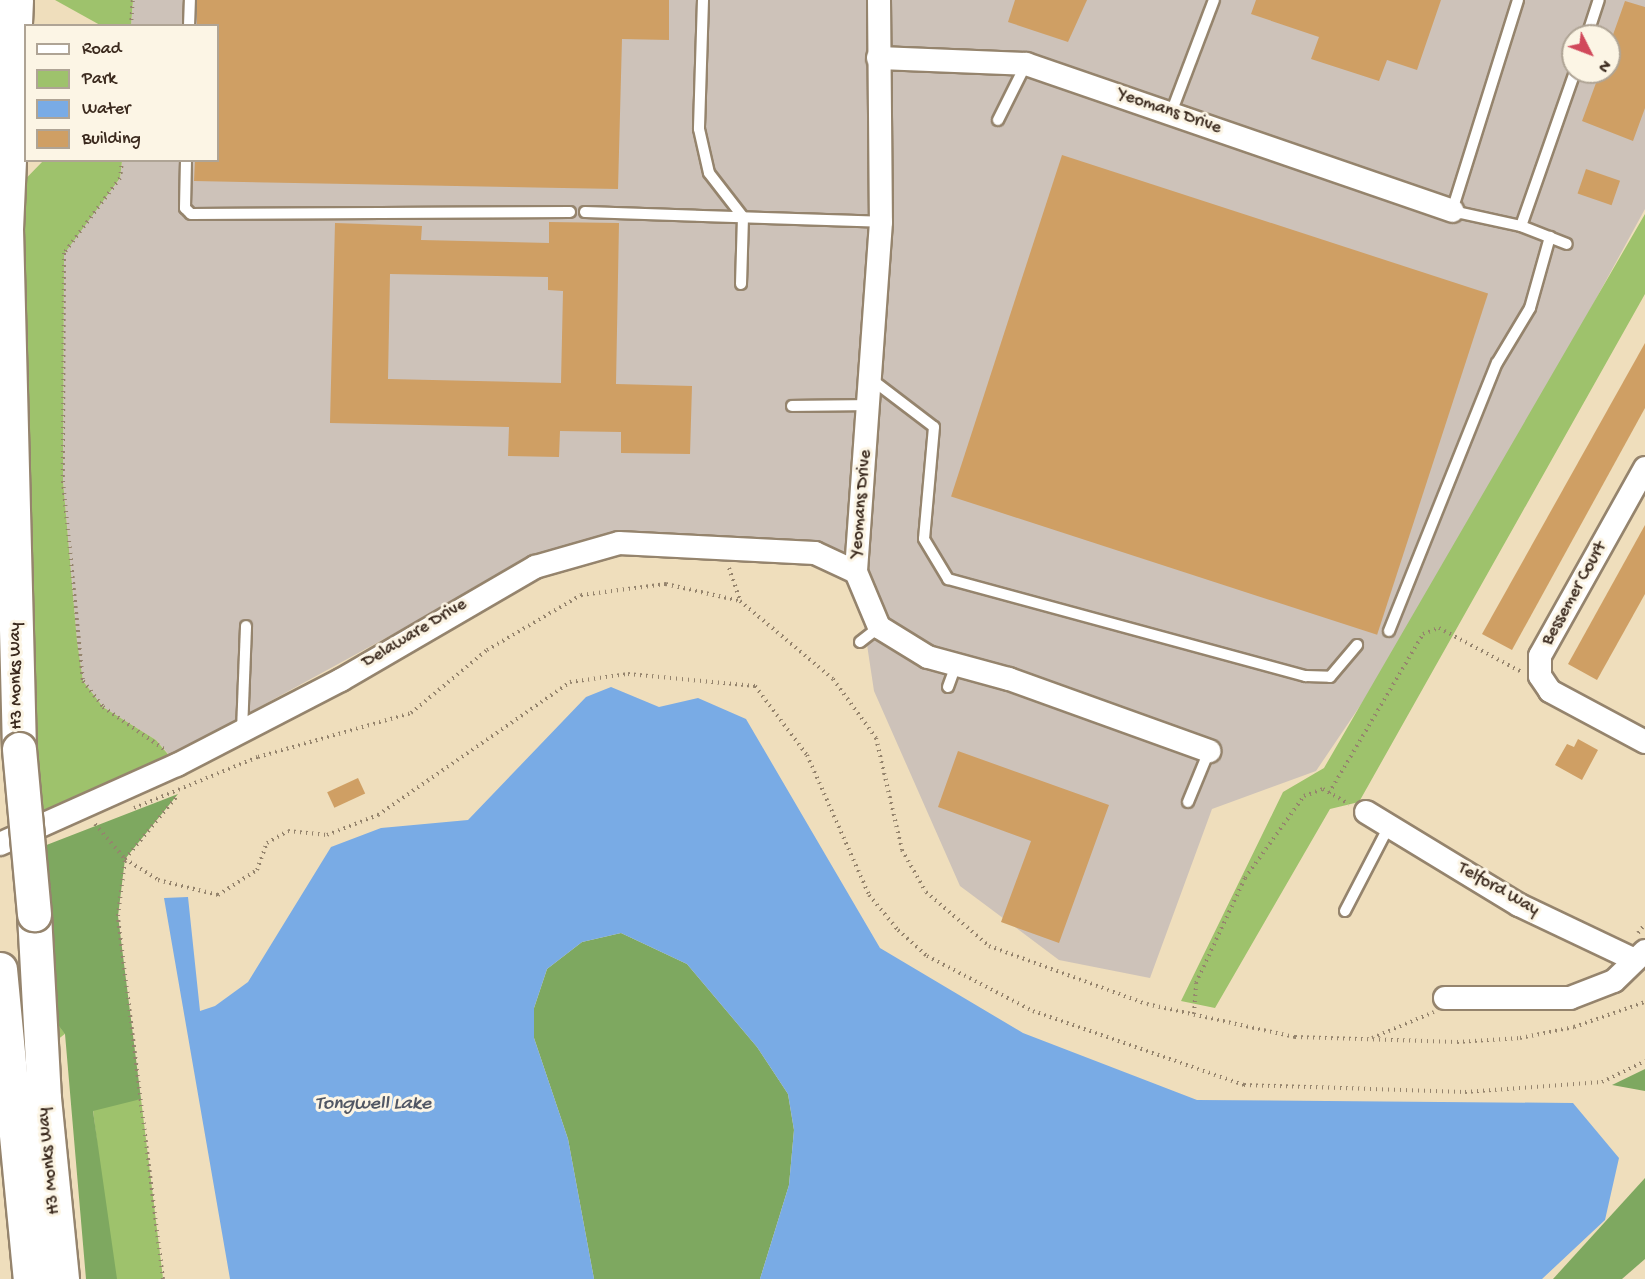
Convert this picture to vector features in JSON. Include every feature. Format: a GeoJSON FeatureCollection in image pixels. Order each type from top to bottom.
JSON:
{"type":"FeatureCollection","features":[{"type":"Feature","properties":{"kind":"main road","name":"H3 Monks Way"},"geometry":{"type":"LineString","coordinates":[[16,0],[6,229],[19,749],[34,914],[44,1098],[62,1279]]}},
{"type":"Feature","properties":{"kind":"main road","name":"H3 Monks Way"},"geometry":{"type":"LineString","coordinates":[[0,969],[30,1279]]}},
{"type":"Feature","properties":{"kind":"street","name":"Yeomans Drive"},"geometry":{"type":"LineString","coordinates":[[879,0],[881,222],[856,572],[879,627]]}},
{"type":"Feature","properties":{"kind":"street","name":"Yeomans Drive"},"geometry":{"type":"LineString","coordinates":[[878,58],[1026,64],[1452,211]]}},
{"type":"Feature","properties":{"kind":"street","name":"Bessemer Court"},"geometry":{"type":"LineString","coordinates":[[1540,676],[1540,656],[1645,468]]}},
{"type":"Feature","properties":{"kind":"street","name":"Delaware Drive"},"geometry":{"type":"LineString","coordinates":[[0,844],[177,765],[535,567],[619,543],[815,553],[856,572]]}},
{"type":"Feature","properties":{"kind":"street"},"geometry":{"type":"LineString","coordinates":[[879,627],[928,657],[1136,722],[1209,752]]}},
{"type":"Feature","properties":{"kind":"street"},"geometry":{"type":"LineString","coordinates":[[1540,676],[1550,691],[1645,742]]}},
{"type":"Feature","properties":{"kind":"street","name":"Telford Way"},"geometry":{"type":"LineString","coordinates":[[1365,812],[1519,905],[1640,956]]}},
{"type":"Feature","properties":{"kind":"street"},"geometry":{"type":"LineString","coordinates":[[1447,998],[1570,998],[1614,981],[1640,956]]}},
{"type":"Feature","properties":{"kind":"lane"},"geometry":{"type":"LineString","coordinates":[[189,24],[190,0]]}},
{"type":"Feature","properties":{"kind":"lane"},"geometry":{"type":"LineString","coordinates":[[703,0],[699,129],[709,173],[742,218],[741,284]]}},
{"type":"Feature","properties":{"kind":"lane"},"geometry":{"type":"LineString","coordinates":[[1172,113],[1214,0]]}},
{"type":"Feature","properties":{"kind":"lane"},"geometry":{"type":"LineString","coordinates":[[1518,0],[1452,211],[1521,226],[1568,244]]}},
{"type":"Feature","properties":{"kind":"lane"},"geometry":{"type":"LineString","coordinates":[[1591,24],[1599,0]]}},
{"type":"Feature","properties":{"kind":"lane"},"geometry":{"type":"LineString","coordinates":[[998,120],[1026,64]]}},
{"type":"Feature","properties":{"kind":"lane"},"geometry":{"type":"LineString","coordinates":[[1521,226],[1571,84]]}},
{"type":"Feature","properties":{"kind":"lane"},"geometry":{"type":"LineString","coordinates":[[186,162],[185,208],[191,214],[570,212]]}},
{"type":"Feature","properties":{"kind":"lane"},"geometry":{"type":"LineString","coordinates":[[585,212],[881,222]]}},
{"type":"Feature","properties":{"kind":"lane"},"geometry":{"type":"LineString","coordinates":[[1389,631],[1497,363],[1530,308],[1550,237]]}},
{"type":"Feature","properties":{"kind":"lane"},"geometry":{"type":"LineString","coordinates":[[871,379],[934,427],[924,538],[948,579],[1306,676],[1330,678],[1357,645]]}},
{"type":"Feature","properties":{"kind":"lane"},"geometry":{"type":"LineString","coordinates":[[792,406],[869,405]]}},
{"type":"Feature","properties":{"kind":"lane"},"geometry":{"type":"LineString","coordinates":[[242,731],[246,626]]}},
{"type":"Feature","properties":{"kind":"lane"},"geometry":{"type":"LineString","coordinates":[[860,642],[879,627]]}},
{"type":"Feature","properties":{"kind":"lane"},"geometry":{"type":"LineString","coordinates":[[948,687],[956,665]]}},
{"type":"Feature","properties":{"kind":"lane"},"geometry":{"type":"LineString","coordinates":[[1188,801],[1209,752]]}},
{"type":"Feature","properties":{"kind":"lane"},"geometry":{"type":"LineString","coordinates":[[1345,911],[1389,826]]}},
{"type":"Feature","properties":{"kind":"path"},"geometry":{"type":"LineString","coordinates":[[131,24],[133,0]]}},
{"type":"Feature","properties":{"kind":"path"},"geometry":{"type":"LineString","coordinates":[[122,162],[120,178],[64,254],[63,481],[76,629],[83,681],[104,707],[156,740],[177,765],[178,794]]}},
{"type":"Feature","properties":{"kind":"path"},"geometry":{"type":"LineString","coordinates":[[722,547],[740,601]]}},
{"type":"Feature","properties":{"kind":"path"},"geometry":{"type":"LineString","coordinates":[[163,1279],[118,916],[125,859],[178,794],[258,757],[411,713],[487,650],[581,594],[666,584],[740,601],[833,679],[876,738],[902,850],[926,892],[953,919],[989,946],[1147,1004],[1295,1037],[1368,1040],[1520,1038],[1575,1027],[1645,1002]]}},
{"type":"Feature","properties":{"kind":"path"},"geometry":{"type":"LineString","coordinates":[[1329,793],[1423,634],[1439,628],[1517,670],[1540,676]]}},
{"type":"Feature","properties":{"kind":"path"},"geometry":{"type":"LineString","coordinates":[[95,824],[125,859],[158,880],[218,896],[256,870],[267,843],[288,831],[327,835],[378,815],[570,682],[628,674],[755,686],[807,755],[869,896],[898,930],[927,956],[1033,1011],[1244,1085],[1465,1092],[1602,1082],[1645,1061]]}},
{"type":"Feature","properties":{"kind":"path"},"geometry":{"type":"LineString","coordinates":[[1194,1014],[1196,984],[1245,878],[1304,796],[1329,793],[1365,812]]}},
{"type":"Feature","properties":{"kind":"path"},"geometry":{"type":"LineString","coordinates":[[1368,1040],[1442,1009],[1447,998]]}},
{"type":"Feature","properties":{"kind":"shaded area"},"geometry":{"type":"Polygon","coordinates":[[[133,0],[1645,0],[1645,209],[1433,598],[1316,771],[1212,809],[1150,978],[1059,960],[960,886],[874,691],[856,572],[621,541],[404,628],[170,756],[156,740],[103,707],[83,681],[77,641],[63,481],[64,253],[120,178],[122,162],[219,162],[219,24],[131,24],[133,0]]]}},
{"type":"Feature","properties":{"kind":"green space"},"geometry":{"type":"Polygon","coordinates":[[[55,0],[133,0],[131,24],[98,24],[55,0]]]}},
{"type":"Feature","properties":{"kind":"green space"},"geometry":{"type":"Polygon","coordinates":[[[42,162],[122,162],[120,178],[64,254],[63,481],[77,641],[83,681],[103,707],[156,740],[177,765],[26,832],[7,198],[42,162]]]}},
{"type":"Feature","properties":{"kind":"green space"},"geometry":{"type":"Polygon","coordinates":[[[1645,214],[1645,294],[1359,802],[1330,809],[1215,1008],[1181,1001],[1283,792],[1324,768],[1645,214]]]}},
{"type":"Feature","properties":{"kind":"green space"},"geometry":{"type":"Polygon","coordinates":[[[178,794],[125,859],[118,916],[141,1099],[93,1111],[117,1279],[86,1279],[65,1034],[38,999],[31,851],[178,794]]]}},
{"type":"Feature","properties":{"kind":"green space"},"geometry":{"type":"Polygon","coordinates":[[[621,933],[687,964],[757,1047],[788,1094],[794,1130],[789,1185],[760,1279],[594,1279],[568,1139],[534,1038],[534,1008],[547,969],[582,942],[621,933]]]}},
{"type":"Feature","properties":{"kind":"green space"},"geometry":{"type":"Polygon","coordinates":[[[38,999],[65,1034],[0,1085],[0,1029],[38,999]]]}},
{"type":"Feature","properties":{"kind":"green space"},"geometry":{"type":"Polygon","coordinates":[[[1645,1069],[1645,1091],[1612,1085],[1645,1069]]]}},
{"type":"Feature","properties":{"kind":"green space"},"geometry":{"type":"Polygon","coordinates":[[[141,1099],[163,1279],[114,1279],[92,1105],[141,1099]]]}},
{"type":"Feature","properties":{"kind":"green space"},"geometry":{"type":"Polygon","coordinates":[[[1645,1178],[1645,1259],[1622,1279],[1553,1279],[1645,1178]]]}},
{"type":"Feature","properties":{"kind":"water","name":"Tongwell Lake"},"geometry":{"type":"Polygon","coordinates":[[[611,687],[659,707],[698,698],[746,719],[880,948],[1023,1033],[1197,1100],[1573,1103],[1619,1158],[1605,1220],[1542,1279],[760,1279],[789,1185],[794,1130],[788,1094],[757,1047],[687,964],[621,933],[582,942],[547,969],[534,1008],[534,1038],[568,1139],[594,1279],[230,1279],[164,898],[188,897],[200,1011],[215,1006],[248,982],[331,847],[381,828],[468,820],[586,697],[611,687]]]}},
{"type":"Feature","properties":{"kind":"building"},"geometry":{"type":"Polygon","coordinates":[[[197,0],[669,0],[669,40],[622,39],[618,189],[194,181],[195,162],[219,162],[219,24],[197,24],[197,0]]]}},
{"type":"Feature","properties":{"kind":"building"},"geometry":{"type":"Polygon","coordinates":[[[1015,0],[1087,0],[1068,42],[1008,22],[1015,0]]]}},
{"type":"Feature","properties":{"kind":"building"},"geometry":{"type":"Polygon","coordinates":[[[1256,0],[1441,0],[1417,70],[1387,60],[1379,81],[1311,59],[1319,37],[1251,14],[1256,0]]]}},
{"type":"Feature","properties":{"kind":"building"},"geometry":{"type":"Polygon","coordinates":[[[1625,1],[1645,7],[1645,108],[1633,141],[1582,121],[1596,84],[1621,84],[1621,24],[1617,24],[1625,1]]]}},
{"type":"Feature","properties":{"kind":"building"},"geometry":{"type":"Polygon","coordinates":[[[1062,155],[1488,293],[1377,635],[951,496],[1062,155]]]}},
{"type":"Feature","properties":{"kind":"building"},"geometry":{"type":"Polygon","coordinates":[[[1586,169],[1620,181],[1612,205],[1578,194],[1586,169]]]}},
{"type":"Feature","properties":{"kind":"building"},"geometry":{"type":"Polygon","coordinates":[[[549,222],[619,223],[616,384],[692,386],[690,454],[621,453],[621,432],[560,431],[559,457],[508,456],[509,427],[330,423],[335,223],[422,226],[421,240],[549,243],[549,222]],[[390,274],[388,379],[561,383],[563,291],[548,290],[548,277],[390,274]]]}},
{"type":"Feature","properties":{"kind":"building"},"geometry":{"type":"Polygon","coordinates":[[[1645,343],[1645,408],[1512,650],[1482,634],[1645,343]]]}},
{"type":"Feature","properties":{"kind":"building"},"geometry":{"type":"Polygon","coordinates":[[[1645,525],[1645,594],[1597,680],[1568,664],[1645,525]]]}},
{"type":"Feature","properties":{"kind":"building"},"geometry":{"type":"Polygon","coordinates":[[[1578,739],[1598,750],[1582,780],[1555,765],[1567,744],[1574,747],[1578,739]]]}},
{"type":"Feature","properties":{"kind":"building"},"geometry":{"type":"Polygon","coordinates":[[[958,751],[1109,805],[1059,943],[1001,922],[1031,841],[938,807],[958,751]]]}},
{"type":"Feature","properties":{"kind":"building"},"geometry":{"type":"Polygon","coordinates":[[[358,778],[365,793],[334,808],[327,792],[358,778]]]}}]}
